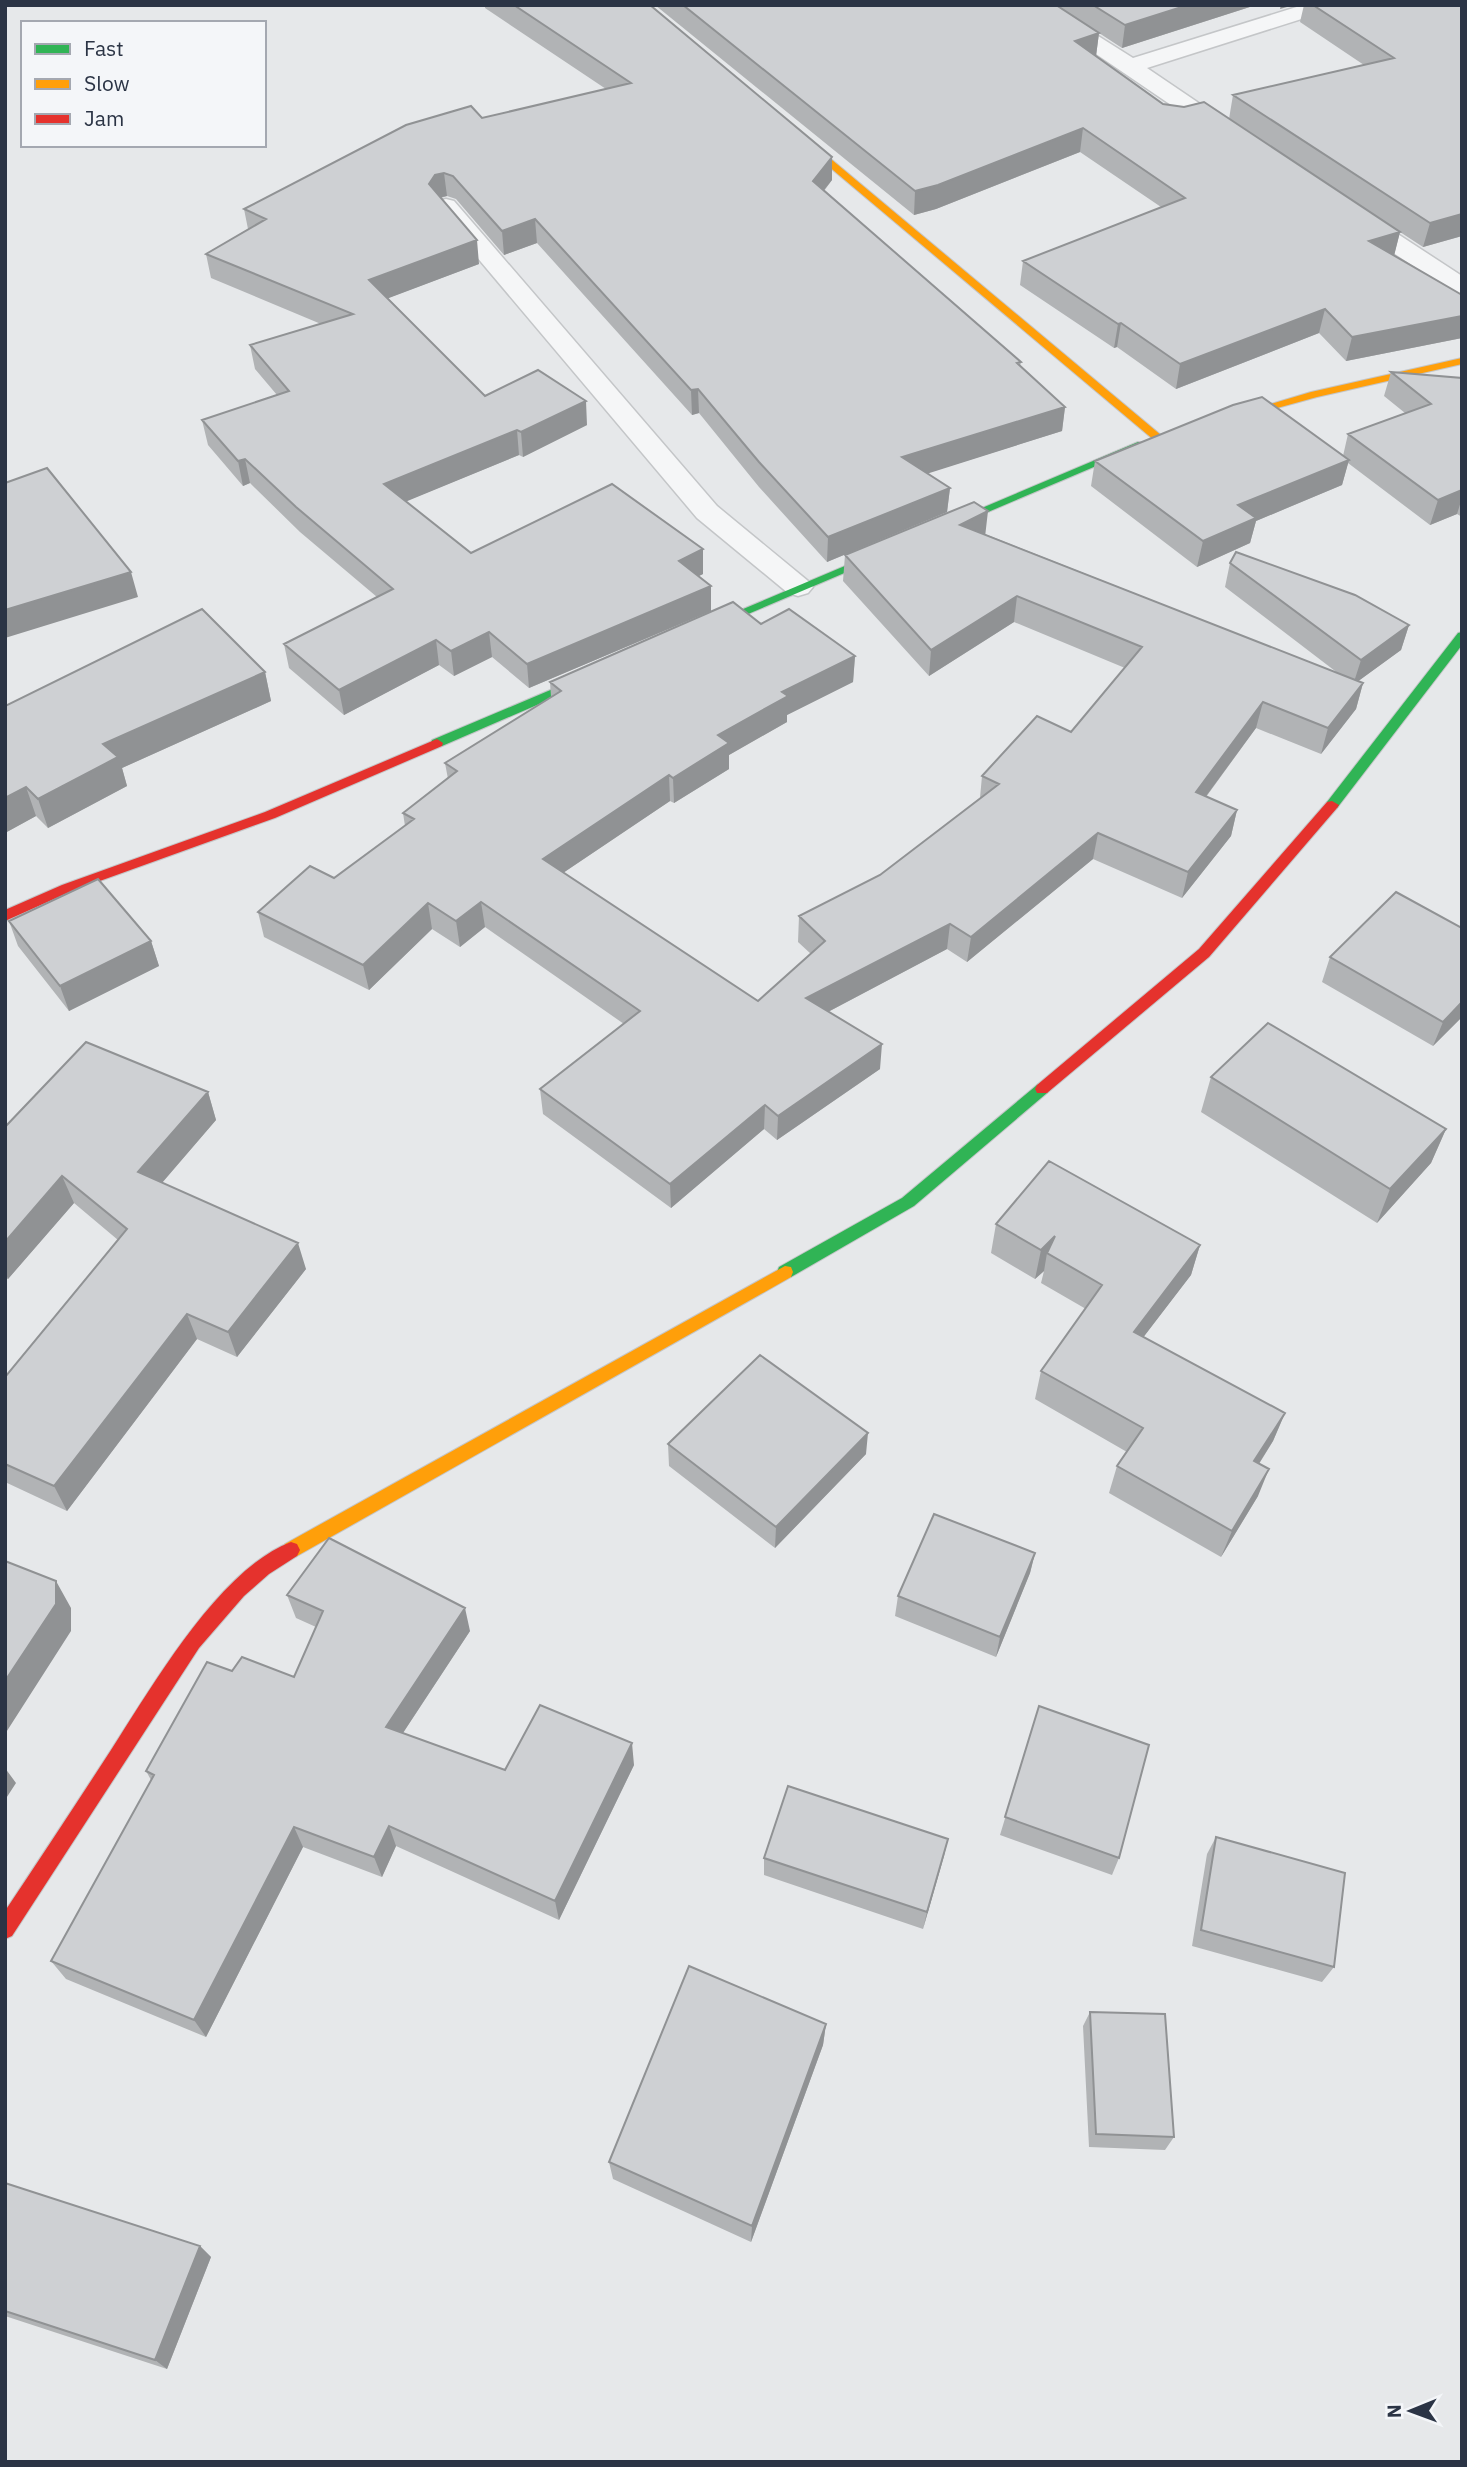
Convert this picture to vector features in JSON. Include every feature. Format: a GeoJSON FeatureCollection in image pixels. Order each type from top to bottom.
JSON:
{"type":"FeatureCollection","features":[{"type":"Feature","properties":{"kind":"street"},"geometry":{"type":"LineString","coordinates":[[1034,5],[1087,37],[1256,152]]}},
{"type":"Feature","properties":{"kind":"street"},"geometry":{"type":"LineString","coordinates":[[1129,66],[1326,5]]}},
{"type":"Feature","properties":{"kind":"street"},"geometry":{"type":"LineString","coordinates":[[685,636],[1164,436],[780,121]]}},
{"type":"Feature","properties":{"kind":"street"},"geometry":{"type":"LineString","coordinates":[[1336,204],[1462,287]]}},
{"type":"Feature","properties":{"kind":"street"},"geometry":{"type":"LineString","coordinates":[[446,206],[707,512],[798,587]]}},
{"type":"Feature","properties":{"kind":"street"},"geometry":{"type":"LineString","coordinates":[[1210,423],[1315,394],[1462,361]]}},
{"type":"Feature","properties":{"kind":"street"},"geometry":{"type":"LineString","coordinates":[[5,1929],[176,1665],[226,1603],[276,1558],[908,1202],[1203,953],[1338,799],[1462,636]]}},
{"type":"Feature","properties":{"kind":"street"},"geometry":{"type":"LineString","coordinates":[[5,916],[66,888],[270,815],[609,668]]}},
{"type":"Feature","properties":{"kind":"building"},"geometry":{"type":"Polygon","coordinates":[[[514,5],[650,5],[832,157],[813,181],[1021,362],[1017,363],[1065,407],[902,457],[950,488],[828,537],[759,462],[698,389],[691,390],[535,219],[502,231],[453,176],[444,173],[435,175],[429,184],[477,240],[369,280],[485,396],[538,370],[586,401],[521,432],[517,430],[384,484],[471,553],[612,484],[703,549],[679,561],[711,586],[527,664],[489,632],[451,651],[436,640],[339,690],[284,644],[393,589],[296,507],[245,459],[238,461],[202,420],[289,391],[250,345],[353,314],[206,254],[266,219],[244,209],[406,125],[471,106],[482,118],[631,83],[514,5]]]}},
{"type":"Feature","properties":{"kind":"building"},"geometry":{"type":"Polygon","coordinates":[[[683,5],[1056,5],[1099,33],[1075,41],[1163,104],[1184,107],[1204,102],[1400,232],[1369,241],[1462,295],[1462,316],[1352,337],[1325,309],[1180,364],[1023,261],[1185,198],[1083,128],[938,185],[915,191],[683,5]]]}},
{"type":"Feature","properties":{"kind":"building"},"geometry":{"type":"Polygon","coordinates":[[[1093,5],[1188,5],[1125,25],[1093,5]]]}},
{"type":"Feature","properties":{"kind":"building"},"geometry":{"type":"Polygon","coordinates":[[[1313,5],[1462,5],[1462,214],[1430,223],[1233,95],[1394,58],[1313,5]]]}},
{"type":"Feature","properties":{"kind":"building"},"geometry":{"type":"Polygon","coordinates":[[[1391,372],[1462,378],[1462,490],[1438,500],[1348,434],[1431,404],[1391,372]]]}},
{"type":"Feature","properties":{"kind":"building"},"geometry":{"type":"Polygon","coordinates":[[[1262,397],[1349,460],[1238,505],[1256,518],[1203,541],[1095,461],[1233,405],[1262,397]]]}},
{"type":"Feature","properties":{"kind":"building"},"geometry":{"type":"Polygon","coordinates":[[[47,468],[131,572],[5,610],[5,483],[47,468]]]}},
{"type":"Feature","properties":{"kind":"building"},"geometry":{"type":"Polygon","coordinates":[[[974,502],[988,511],[960,525],[1363,683],[1328,728],[1263,702],[1196,792],[1237,810],[1188,872],[1098,833],[971,937],[950,924],[806,998],[882,1044],[778,1116],[765,1105],[670,1184],[540,1089],[640,1011],[481,902],[456,921],[428,903],[363,965],[258,912],[310,866],[334,878],[414,819],[403,813],[457,771],[445,763],[561,691],[550,682],[733,602],[761,624],[789,609],[855,656],[782,692],[788,696],[718,735],[729,743],[673,778],[669,775],[543,859],[758,1001],[825,941],[799,916],[880,875],[999,784],[982,776],[1037,716],[1071,732],[1142,647],[1017,596],[931,650],[845,555],[974,502]]]}},
{"type":"Feature","properties":{"kind":"building"},"geometry":{"type":"Polygon","coordinates":[[[1236,552],[1355,595],[1409,625],[1361,660],[1230,563],[1236,552]]]}},
{"type":"Feature","properties":{"kind":"building"},"geometry":{"type":"Polygon","coordinates":[[[202,609],[265,672],[103,744],[118,757],[38,799],[26,787],[5,798],[5,706],[202,609]]]}},
{"type":"Feature","properties":{"kind":"building"},"geometry":{"type":"Polygon","coordinates":[[[98,879],[151,941],[60,986],[9,921],[98,879]]]}},
{"type":"Feature","properties":{"kind":"building"},"geometry":{"type":"Polygon","coordinates":[[[1396,892],[1462,928],[1462,1002],[1443,1022],[1330,957],[1396,892]]]}},
{"type":"Feature","properties":{"kind":"building"},"geometry":{"type":"Polygon","coordinates":[[[1268,1023],[1446,1129],[1390,1189],[1211,1077],[1268,1023]]]}},
{"type":"Feature","properties":{"kind":"building"},"geometry":{"type":"Polygon","coordinates":[[[86,1042],[208,1092],[138,1172],[298,1243],[228,1332],[187,1314],[54,1486],[5,1464],[5,1377],[127,1229],[62,1176],[5,1242],[5,1127],[86,1042]]]}},
{"type":"Feature","properties":{"kind":"building"},"geometry":{"type":"Polygon","coordinates":[[[1049,1161],[1200,1245],[1134,1332],[1285,1413],[1254,1461],[1269,1469],[1232,1531],[1117,1466],[1143,1428],[1041,1371],[1102,1285],[1047,1253],[1055,1236],[1041,1250],[996,1224],[1049,1161]]]}},
{"type":"Feature","properties":{"kind":"building"},"geometry":{"type":"Polygon","coordinates":[[[760,1355],[868,1433],[776,1527],[668,1444],[760,1355]]]}},
{"type":"Feature","properties":{"kind":"building"},"geometry":{"type":"Polygon","coordinates":[[[934,1514],[1035,1553],[1000,1637],[898,1596],[934,1514]]]}},
{"type":"Feature","properties":{"kind":"building"},"geometry":{"type":"Polygon","coordinates":[[[329,1538],[465,1608],[386,1727],[505,1770],[540,1705],[632,1743],[555,1901],[389,1826],[374,1857],[294,1827],[194,2020],[51,1961],[154,1775],[146,1771],[207,1662],[232,1671],[242,1657],[294,1677],[323,1611],[287,1595],[329,1538]]]}},
{"type":"Feature","properties":{"kind":"building"},"geometry":{"type":"Polygon","coordinates":[[[5,1561],[56,1581],[56,1604],[5,1681],[5,1561]]]}},
{"type":"Feature","properties":{"kind":"building"},"geometry":{"type":"Polygon","coordinates":[[[1039,1706],[1149,1745],[1119,1858],[1005,1817],[1039,1706]]]}},
{"type":"Feature","properties":{"kind":"building"},"geometry":{"type":"Polygon","coordinates":[[[788,1786],[948,1839],[927,1912],[764,1858],[788,1786]]]}},
{"type":"Feature","properties":{"kind":"building"},"geometry":{"type":"Polygon","coordinates":[[[1216,1837],[1345,1873],[1334,1967],[1201,1930],[1216,1837]]]}},
{"type":"Feature","properties":{"kind":"building"},"geometry":{"type":"Polygon","coordinates":[[[689,1966],[826,2024],[752,2226],[609,2162],[689,1966]]]}},
{"type":"Feature","properties":{"kind":"building"},"geometry":{"type":"Polygon","coordinates":[[[1090,2012],[1165,2014],[1174,2137],[1096,2134],[1090,2012]]]}},
{"type":"Feature","properties":{"kind":"building"},"geometry":{"type":"Polygon","coordinates":[[[5,2183],[200,2246],[155,2360],[5,2311],[5,2183]]]}},
{"type":"Feature","properties":{"kind":"traffic: fast"},"geometry":{"type":"LineString","coordinates":[[697,631],[1142,444]]}},
{"type":"Feature","properties":{"kind":"traffic: fast"},"geometry":{"type":"LineString","coordinates":[[1332,805],[1462,636]]}},
{"type":"Feature","properties":{"kind":"traffic: fast"},"geometry":{"type":"LineString","coordinates":[[437,743],[600,673]]}},
{"type":"Feature","properties":{"kind":"traffic: fast"},"geometry":{"type":"LineString","coordinates":[[785,1272],[908,1202],[1042,1089]]}},
{"type":"Feature","properties":{"kind":"traffic: slow"},"geometry":{"type":"LineString","coordinates":[[792,131],[1158,438]]}},
{"type":"Feature","properties":{"kind":"traffic: slow"},"geometry":{"type":"LineString","coordinates":[[1223,420],[1315,394],[1462,361]]}},
{"type":"Feature","properties":{"kind":"traffic: slow"},"geometry":{"type":"LineString","coordinates":[[291,1550],[785,1272]]}},
{"type":"Feature","properties":{"kind":"traffic: jam"},"geometry":{"type":"LineString","coordinates":[[5,916],[67,888],[270,815],[437,743]]}},
{"type":"Feature","properties":{"kind":"traffic: jam"},"geometry":{"type":"LineString","coordinates":[[1042,1089],[1204,953],[1332,805]]}},
{"type":"Feature","properties":{"kind":"traffic: jam"},"geometry":{"type":"LineString","coordinates":[[5,1929],[193,1642],[238,1590],[263,1568],[291,1550]]}}]}
